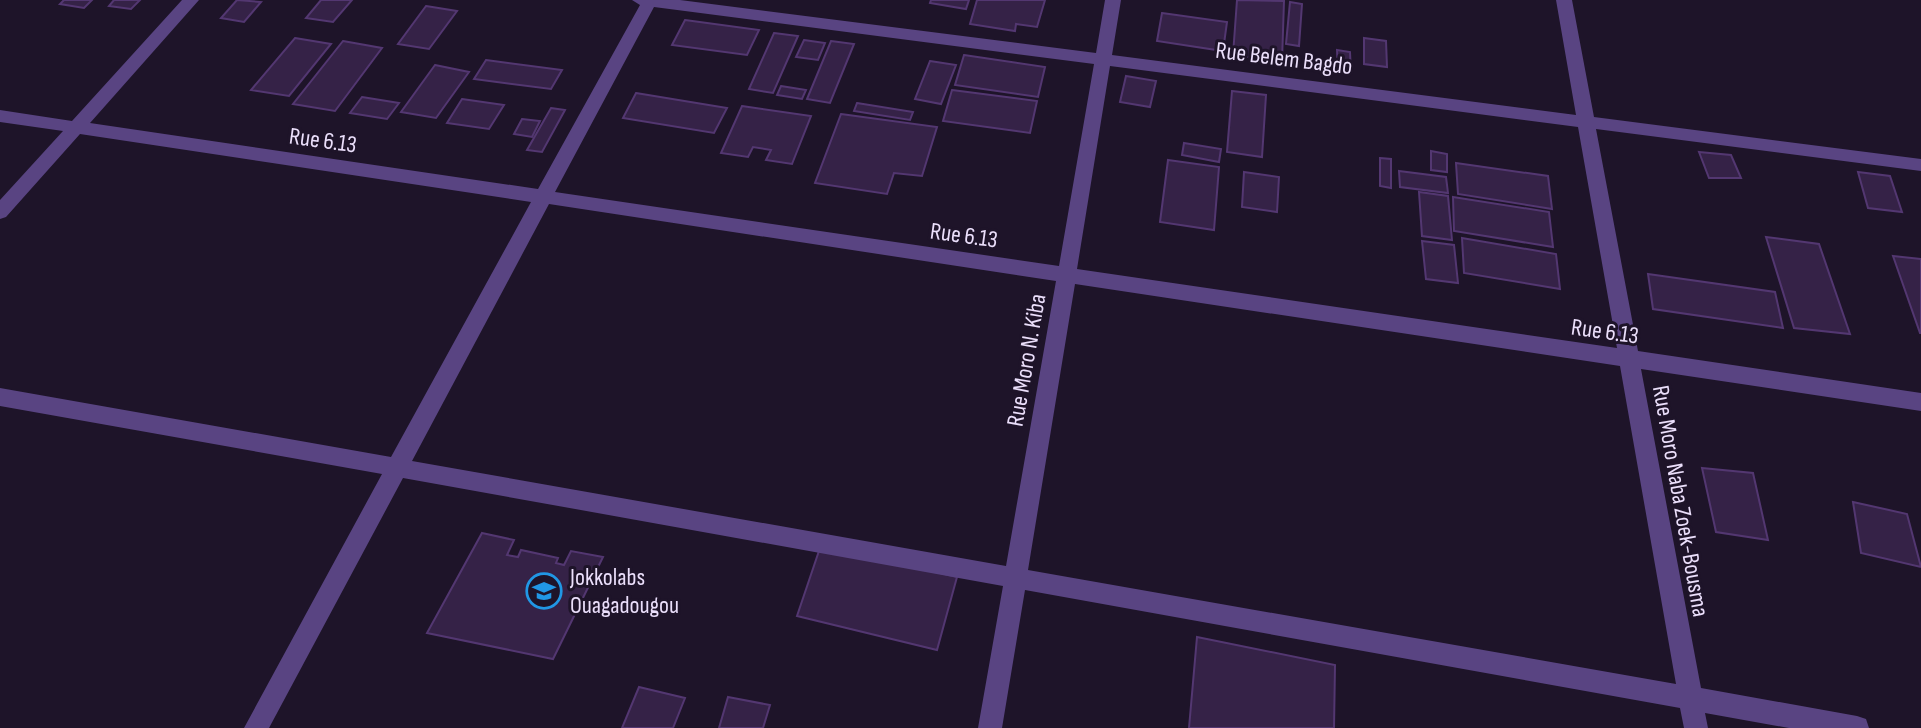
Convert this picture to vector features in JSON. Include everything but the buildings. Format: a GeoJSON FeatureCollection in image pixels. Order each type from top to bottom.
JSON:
{"type":"FeatureCollection","features":[{"type":"Feature","properties":{"kind":"street"},"geometry":{"type":"LineString","coordinates":[[0,212],[191,0]]}},
{"type":"Feature","properties":{"kind":"street"},"geometry":{"type":"LineString","coordinates":[[256,728],[646,0]]}},
{"type":"Feature","properties":{"kind":"street","name":"Rue Belem Bagdo"},"geometry":{"type":"LineString","coordinates":[[646,0],[1921,165]]}},
{"type":"Feature","properties":{"kind":"street","name":"Rue Moro N. Kiba"},"geometry":{"type":"LineString","coordinates":[[990,728],[1113,0]]}},
{"type":"Feature","properties":{"kind":"street","name":"Rue Moro Naba Zoek-Bousma"},"geometry":{"type":"LineString","coordinates":[[1564,0],[1696,728]]}},
{"type":"Feature","properties":{"kind":"street","name":"Rue 6.13"},"geometry":{"type":"LineString","coordinates":[[0,116],[1921,402]]}},
{"type":"Feature","properties":{"kind":"street"},"geometry":{"type":"LineString","coordinates":[[0,397],[1857,728]]}},
{"type":"Feature","properties":{"kind":"place","name":"Jokkolabs Ouagadougou"},"geometry":{"type":"Point","coordinates":[544,591]}}]}
